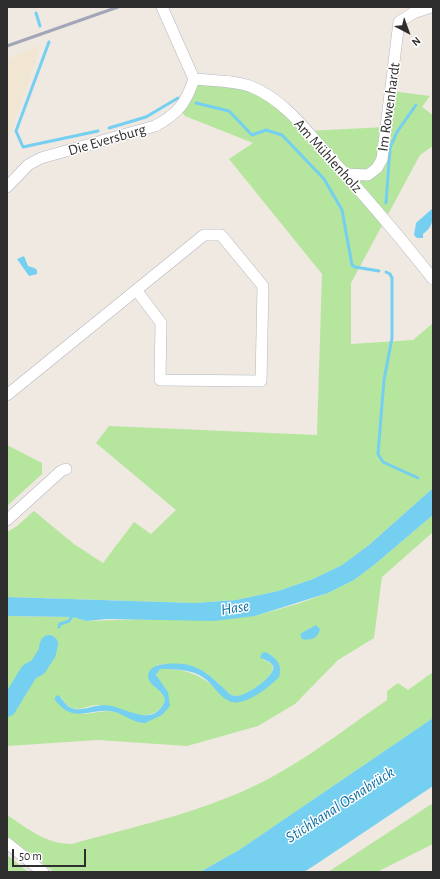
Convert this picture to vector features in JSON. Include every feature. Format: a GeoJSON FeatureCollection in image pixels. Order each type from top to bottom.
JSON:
{"type":"FeatureCollection","features":[{"type":"Feature","properties":{"kind":"street"},"geometry":{"type":"LineString","coordinates":[[162,7],[194,79]]}},
{"type":"Feature","properties":{"kind":"street","name":"Im Rowenhardt"},"geometry":{"type":"LineString","coordinates":[[345,174],[368,175],[377,168],[382,158],[399,22],[413,13],[431,7]]}},
{"type":"Feature","properties":{"kind":"street","name":"Am Mühlenholz"},"geometry":{"type":"LineString","coordinates":[[194,79],[241,84],[261,91],[285,108],[345,174],[433,278]]}},
{"type":"Feature","properties":{"kind":"street","name":"Die Eversburg"},"geometry":{"type":"LineString","coordinates":[[7,187],[28,166],[42,158],[155,126],[168,120],[180,109],[188,97],[194,79]]}},
{"type":"Feature","properties":{"kind":"street"},"geometry":{"type":"LineString","coordinates":[[7,396],[204,235],[221,235],[263,286],[261,381],[160,380],[161,323],[137,291]]}},
{"type":"Feature","properties":{"kind":"street"},"geometry":{"type":"LineString","coordinates":[[7,520],[66,469]]}},
{"type":"Feature","properties":{"kind":"street"},"geometry":{"type":"LineString","coordinates":[[7,843],[43,872]]}},
{"type":"Feature","properties":{"kind":"shaded area"},"geometry":{"type":"Polygon","coordinates":[[[41,45],[8,142],[7,142],[7,59],[41,45]]]}},
{"type":"Feature","properties":{"kind":"green space"},"geometry":{"type":"Polygon","coordinates":[[[194,79],[251,87],[307,131],[386,127],[391,91],[430,96],[422,107],[433,115],[433,146],[420,155],[351,283],[351,344],[413,340],[433,323],[433,488],[369,545],[342,565],[313,579],[278,591],[236,600],[195,603],[7,597],[7,532],[17,526],[34,511],[74,544],[103,563],[134,522],[151,534],[176,510],[96,443],[109,426],[317,435],[322,274],[229,159],[253,143],[185,116],[180,109],[194,79]]]}},
{"type":"Feature","properties":{"kind":"green space"},"geometry":{"type":"Polygon","coordinates":[[[7,445],[42,463],[42,474],[7,506],[7,445]]]}},
{"type":"Feature","properties":{"kind":"green space"},"geometry":{"type":"Polygon","coordinates":[[[433,515],[433,532],[382,577],[374,638],[338,660],[295,704],[258,726],[187,746],[98,740],[7,746],[7,716],[26,689],[28,681],[38,667],[7,700],[7,616],[73,617],[86,621],[255,616],[328,593],[354,580],[433,515]],[[266,652],[263,660],[271,664],[273,669],[270,674],[265,681],[258,686],[242,695],[237,696],[231,695],[206,673],[191,666],[182,664],[157,665],[153,685],[165,699],[163,705],[157,711],[150,714],[133,714],[99,705],[75,709],[69,706],[61,697],[55,700],[84,714],[107,711],[117,712],[141,723],[162,715],[168,692],[157,678],[157,672],[160,669],[176,669],[190,672],[209,683],[229,701],[275,681],[275,658],[266,652]]]}},
{"type":"Feature","properties":{"kind":"green space"},"geometry":{"type":"Polygon","coordinates":[[[433,672],[433,718],[239,850],[200,872],[54,872],[7,836],[7,815],[45,839],[72,844],[163,819],[230,797],[270,778],[304,758],[387,700],[387,691],[398,683],[408,690],[433,672]]]}},
{"type":"Feature","properties":{"kind":"green space"},"geometry":{"type":"Polygon","coordinates":[[[433,803],[433,844],[377,872],[328,872],[433,803]]]}},
{"type":"Feature","properties":{"kind":"green space"},"geometry":{"type":"Polygon","coordinates":[[[7,855],[27,871],[28,872],[7,872],[7,855]]]}},
{"type":"Feature","properties":{"kind":"water"},"geometry":{"type":"Polygon","coordinates":[[[433,208],[431,226],[423,234],[423,238],[417,238],[414,235],[416,223],[433,208]]]}},
{"type":"Feature","properties":{"kind":"water"},"geometry":{"type":"Polygon","coordinates":[[[24,256],[28,266],[36,269],[37,274],[29,276],[17,259],[24,256]]]}},
{"type":"Feature","properties":{"kind":"water","name":"Hase"},"geometry":{"type":"Polygon","coordinates":[[[433,488],[433,515],[354,580],[328,593],[255,616],[214,621],[107,619],[86,621],[73,617],[7,616],[7,597],[195,603],[236,600],[278,591],[313,579],[342,565],[369,545],[433,488]]]}},
{"type":"Feature","properties":{"kind":"water"},"geometry":{"type":"Polygon","coordinates":[[[316,625],[320,629],[316,637],[308,640],[302,639],[300,634],[316,625]]]}},
{"type":"Feature","properties":{"kind":"water"},"geometry":{"type":"Polygon","coordinates":[[[266,652],[278,662],[280,668],[279,677],[263,691],[241,702],[229,701],[225,699],[199,675],[183,670],[165,669],[160,669],[156,675],[168,692],[170,706],[162,715],[145,723],[137,722],[115,712],[98,711],[76,714],[62,708],[55,700],[55,697],[58,695],[67,705],[75,709],[104,705],[135,714],[151,715],[157,712],[165,700],[161,692],[150,681],[148,677],[149,672],[156,666],[172,664],[182,664],[200,669],[231,695],[237,696],[247,693],[260,684],[273,670],[273,666],[270,663],[260,657],[262,653],[266,652]]]}},
{"type":"Feature","properties":{"kind":"water"},"geometry":{"type":"Polygon","coordinates":[[[34,665],[38,667],[28,680],[26,689],[7,716],[7,700],[27,670],[34,665]]]}},
{"type":"Feature","properties":{"kind":"water","name":"Stichkanal Osnabrück"},"geometry":{"type":"Polygon","coordinates":[[[433,718],[433,786],[315,865],[304,872],[200,872],[239,850],[433,718]]]}},
{"type":"Feature","properties":{"kind":"waterway"},"geometry":{"type":"LineString","coordinates":[[36,13],[40,26]]}},
{"type":"Feature","properties":{"kind":"waterway"},"geometry":{"type":"LineString","coordinates":[[49,42],[16,131],[23,147],[98,131]]}},
{"type":"Feature","properties":{"kind":"waterway"},"geometry":{"type":"LineString","coordinates":[[109,128],[146,117],[178,98]]}},
{"type":"Feature","properties":{"kind":"waterway"},"geometry":{"type":"LineString","coordinates":[[196,103],[229,111],[252,135],[266,130],[282,135],[324,179],[342,210],[352,265],[355,267],[379,271]]}},
{"type":"Feature","properties":{"kind":"waterway"},"geometry":{"type":"LineString","coordinates":[[386,203],[390,148],[397,132],[416,105]]}},
{"type":"Feature","properties":{"kind":"waterway"},"geometry":{"type":"LineString","coordinates":[[386,272],[390,274],[392,278],[392,338],[384,380],[378,454],[383,462],[418,478]]}},
{"type":"Feature","properties":{"kind":"waterway"},"geometry":{"type":"LineString","coordinates":[[59,627],[60,624],[69,621],[74,613]]}},
{"type":"Feature","properties":{"kind":"waterway"},"geometry":{"type":"LineString","coordinates":[[7,708],[29,672],[38,667],[47,653],[49,644]]}},
{"type":"Feature","properties":{"kind":"railway"},"geometry":{"type":"LineString","coordinates":[[7,46],[118,7]]}}]}
